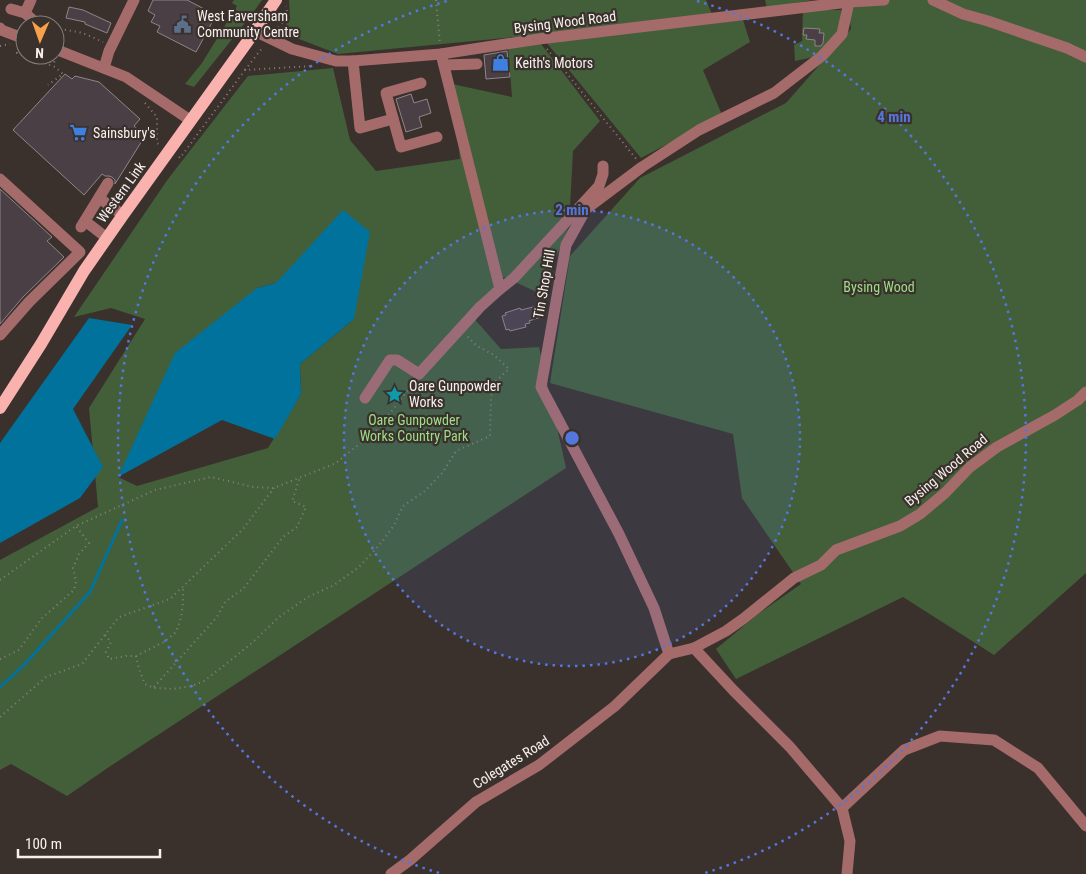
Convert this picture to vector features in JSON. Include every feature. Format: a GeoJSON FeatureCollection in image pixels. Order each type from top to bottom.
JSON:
{"type":"FeatureCollection","features":[{"type":"Feature","properties":{"kind":"main road","name":"Western Link"},"geometry":{"type":"LineString","coordinates":[[0,408],[41,344],[84,270],[276,0]]}},
{"type":"Feature","properties":{"kind":"street"},"geometry":{"type":"LineString","coordinates":[[11,9],[25,13],[31,0]]}},
{"type":"Feature","properties":{"kind":"street"},"geometry":{"type":"LineString","coordinates":[[104,68],[112,45],[134,0]]}},
{"type":"Feature","properties":{"kind":"street","name":"Bysing Wood Road"},"geometry":{"type":"LineString","coordinates":[[255,31],[292,49],[336,61],[443,60],[539,39],[849,2],[884,0]]}},
{"type":"Feature","properties":{"kind":"street"},"geometry":{"type":"LineString","coordinates":[[933,0],[963,14],[1066,48],[1086,57]]}},
{"type":"Feature","properties":{"kind":"street","name":"Tin Shop Hill"},"geometry":{"type":"LineString","coordinates":[[669,654],[654,608],[619,534],[541,387],[566,245],[586,209],[642,167],[699,130],[774,93],[822,56],[842,34],[849,2]]}},
{"type":"Feature","properties":{"kind":"street"},"geometry":{"type":"LineString","coordinates":[[0,30],[15,35]]}},
{"type":"Feature","properties":{"kind":"street"},"geometry":{"type":"LineString","coordinates":[[65,56],[126,77],[190,120]]}},
{"type":"Feature","properties":{"kind":"street"},"geometry":{"type":"LineString","coordinates":[[477,64],[443,60],[500,289]]}},
{"type":"Feature","properties":{"kind":"street"},"geometry":{"type":"LineString","coordinates":[[353,61],[360,128],[393,119]]}},
{"type":"Feature","properties":{"kind":"street"},"geometry":{"type":"LineString","coordinates":[[421,83],[386,93],[401,147],[437,137]]}},
{"type":"Feature","properties":{"kind":"street"},"geometry":{"type":"LineString","coordinates":[[365,398],[390,360],[397,360],[419,374],[480,307],[514,278],[599,186],[603,174],[603,166]]}},
{"type":"Feature","properties":{"kind":"street"},"geometry":{"type":"LineString","coordinates":[[0,179],[80,252],[29,302],[0,335]]}},
{"type":"Feature","properties":{"kind":"street"},"geometry":{"type":"LineString","coordinates":[[107,238],[83,224],[108,182]]}},
{"type":"Feature","properties":{"kind":"street"},"geometry":{"type":"LineString","coordinates":[[99,198],[123,215]]}},
{"type":"Feature","properties":{"kind":"street","name":"Bysing Wood Road"},"geometry":{"type":"LineString","coordinates":[[669,654],[694,648],[732,627],[794,578],[821,565],[836,550],[900,526],[920,514],[970,467],[997,447],[1078,400],[1086,392]]}},
{"type":"Feature","properties":{"kind":"street"},"geometry":{"type":"LineString","coordinates":[[694,648],[790,747],[842,808],[850,841],[847,874]]}},
{"type":"Feature","properties":{"kind":"street","name":"Colegates Road"},"geometry":{"type":"LineString","coordinates":[[391,874],[410,860],[476,802],[540,765],[615,706],[669,654]]}},
{"type":"Feature","properties":{"kind":"street"},"geometry":{"type":"LineString","coordinates":[[842,808],[904,750],[940,736],[958,737],[994,740],[1038,768],[1086,826]]}},
{"type":"Feature","properties":{"kind":"path"},"geometry":{"type":"LineString","coordinates":[[436,0],[443,60]]}},
{"type":"Feature","properties":{"kind":"path"},"geometry":{"type":"LineString","coordinates":[[65,30],[83,34],[112,45]]}},
{"type":"Feature","properties":{"kind":"path"},"geometry":{"type":"LineString","coordinates":[[539,39],[642,167]]}},
{"type":"Feature","properties":{"kind":"path"},"geometry":{"type":"LineString","coordinates":[[48,85],[63,74],[52,65]]}},
{"type":"Feature","properties":{"kind":"path"},"geometry":{"type":"LineString","coordinates":[[157,117],[157,143],[180,158],[244,70],[318,66]]}},
{"type":"Feature","properties":{"kind":"path"},"geometry":{"type":"LineString","coordinates":[[136,656],[139,669],[146,684],[154,688],[173,690],[204,681],[253,642],[279,617],[308,597],[334,585],[359,567],[382,542],[394,525],[403,506],[425,491],[444,472],[456,451],[490,436],[491,397],[495,382],[509,368],[494,355],[477,346],[460,329]]}},
{"type":"Feature","properties":{"kind":"path"},"geometry":{"type":"LineString","coordinates":[[0,580],[76,526],[155,490],[211,477],[253,487],[274,488],[336,463],[378,428],[419,374]]}},
{"type":"Feature","properties":{"kind":"path"},"geometry":{"type":"LineString","coordinates":[[154,688],[217,617],[225,602],[244,588],[283,537],[298,527],[306,507],[292,501],[300,478]]}},
{"type":"Feature","properties":{"kind":"path"},"geometry":{"type":"LineString","coordinates":[[0,717],[46,678],[82,664],[119,617],[170,599],[243,529],[274,488]]}},
{"type":"Feature","properties":{"kind":"path"},"geometry":{"type":"LineString","coordinates":[[0,659],[19,650],[41,619],[74,590],[76,582],[73,568],[78,554],[90,543],[76,526]]}},
{"type":"Feature","properties":{"kind":"path"},"geometry":{"type":"LineString","coordinates":[[105,635],[111,642],[106,652],[109,659],[136,656],[164,642],[176,632],[181,618],[183,587]]}},
{"type":"Feature","properties":{"kind":"green space"},"geometry":{"type":"Polygon","coordinates":[[[234,0],[262,0],[194,87],[185,84],[202,63],[237,6],[232,3],[234,0]]]}},
{"type":"Feature","properties":{"kind":"green space"},"geometry":{"type":"Polygon","coordinates":[[[289,0],[706,0],[712,14],[537,35],[338,54],[281,32],[290,19],[289,0]]]}},
{"type":"Feature","properties":{"kind":"green space"},"geometry":{"type":"Polygon","coordinates":[[[765,0],[813,0],[767,8],[765,0]]]}},
{"type":"Feature","properties":{"kind":"green space","name":"Bysing Wood"},"geometry":{"type":"Polygon","coordinates":[[[847,0],[1086,0],[1086,573],[994,655],[903,597],[736,679],[716,649],[758,614],[801,584],[742,498],[733,434],[550,383],[570,256],[640,178],[786,103],[851,29],[847,0]]]}},
{"type":"Feature","properties":{"kind":"green space"},"geometry":{"type":"Polygon","coordinates":[[[803,10],[841,10],[840,33],[818,56],[795,61],[794,45],[802,41],[803,10]]]}},
{"type":"Feature","properties":{"kind":"green space"},"geometry":{"type":"Polygon","coordinates":[[[743,20],[750,42],[703,70],[722,115],[641,158],[546,42],[743,20]]]}},
{"type":"Feature","properties":{"kind":"green space","name":"Oare Gunpowder Works Country Park"},"geometry":{"type":"Polygon","coordinates":[[[541,44],[600,121],[573,151],[569,226],[541,294],[504,277],[470,314],[501,349],[539,347],[566,468],[67,796],[11,764],[0,770],[0,560],[98,507],[89,408],[145,319],[111,308],[74,317],[168,179],[248,76],[333,68],[350,140],[376,171],[460,159],[452,84],[512,97],[508,46],[541,44]],[[276,283],[257,288],[118,477],[137,486],[268,448],[301,394],[300,364],[354,319],[276,283]]]}},
{"type":"Feature","properties":{"kind":"water"},"geometry":{"type":"Polygon","coordinates":[[[343,210],[370,232],[354,319],[300,364],[301,394],[275,439],[222,420],[118,477],[175,353],[257,288],[276,283],[343,210]]]}},
{"type":"Feature","properties":{"kind":"water"},"geometry":{"type":"Polygon","coordinates":[[[89,318],[132,325],[73,409],[103,467],[80,498],[0,543],[0,443],[89,318]]]}},
{"type":"Feature","properties":{"kind":"building","name":"West Faversham Community Centre"},"geometry":{"type":"Polygon","coordinates":[[[153,0],[187,0],[216,15],[196,52],[157,32],[160,26],[151,22],[155,15],[148,11],[153,0]]]}},
{"type":"Feature","properties":{"kind":"building"},"geometry":{"type":"Polygon","coordinates":[[[69,7],[83,10],[111,23],[107,33],[85,24],[85,22],[66,18],[69,7]]]}},
{"type":"Feature","properties":{"kind":"building"},"geometry":{"type":"Polygon","coordinates":[[[804,28],[820,29],[819,33],[824,33],[821,46],[815,46],[815,40],[806,39],[807,35],[803,35],[804,28]]]}},
{"type":"Feature","properties":{"kind":"building"},"geometry":{"type":"Polygon","coordinates":[[[507,51],[510,77],[486,79],[484,55],[507,51]]]}},
{"type":"Feature","properties":{"kind":"building","name":"Sainsbury's"},"geometry":{"type":"Polygon","coordinates":[[[65,74],[72,79],[75,76],[99,82],[140,119],[134,126],[145,136],[115,184],[115,180],[112,177],[102,174],[84,195],[13,130],[65,74]]]}},
{"type":"Feature","properties":{"kind":"building"},"geometry":{"type":"Polygon","coordinates":[[[411,94],[414,103],[427,99],[431,113],[419,117],[422,127],[406,132],[396,99],[411,94]]]}},
{"type":"Feature","properties":{"kind":"building"},"geometry":{"type":"Polygon","coordinates":[[[0,189],[52,237],[47,241],[64,257],[23,297],[0,324],[0,189]]]}},
{"type":"Feature","properties":{"kind":"building"},"geometry":{"type":"Polygon","coordinates":[[[541,305],[544,316],[529,321],[530,323],[525,324],[526,327],[510,331],[509,329],[506,330],[502,316],[506,315],[505,313],[520,308],[521,310],[541,305]]]}},
{"type":"Feature","properties":{"kind":"waterway"},"geometry":{"type":"LineString","coordinates":[[0,687],[24,665],[90,592],[122,520]]}},
{"type":"Feature","properties":{"kind":"place","name":"West Faversham Community Centre"},"geometry":{"type":"Point","coordinates":[183,24]}},
{"type":"Feature","properties":{"kind":"place","name":"Keith's Motors"},"geometry":{"type":"Point","coordinates":[501,63]}},
{"type":"Feature","properties":{"kind":"place","name":"Sainsbury's"},"geometry":{"type":"Point","coordinates":[79,133]}},
{"type":"Feature","properties":{"kind":"place","name":"Oare Gunpowder Works"},"geometry":{"type":"Point","coordinates":[395,394]}}]}
